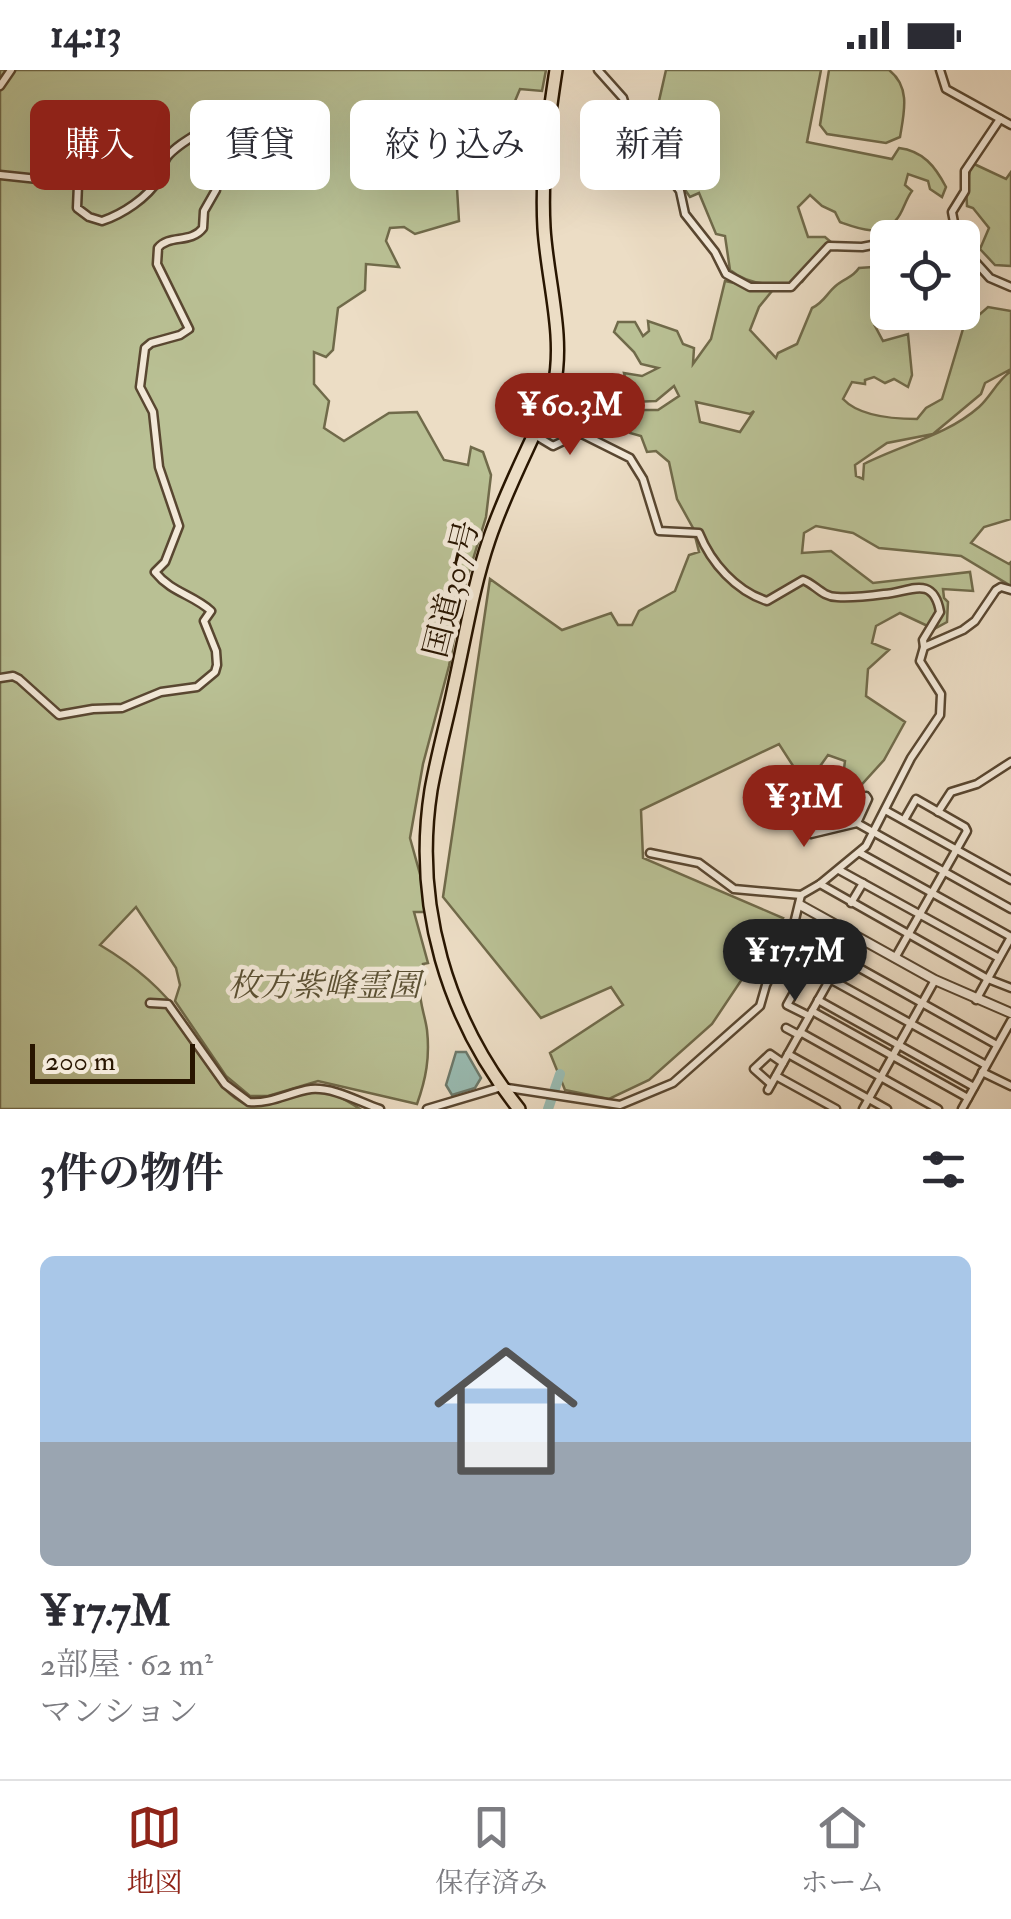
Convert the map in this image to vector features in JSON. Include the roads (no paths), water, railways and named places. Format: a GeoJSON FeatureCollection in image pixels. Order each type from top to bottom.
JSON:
{"type":"FeatureCollection","features":[{"type":"Feature","properties":{"kind":"highway","name":"国道307号"},"geometry":{"type":"LineString","coordinates":[[518,1109],[501,1087],[448,988],[432,922],[427,838],[431,791],[488,543],[531,433],[554,387],[557,348],[544,225],[545,155],[556,70]]}},
{"type":"Feature","properties":{"kind":"street"},"geometry":{"type":"LineString","coordinates":[[0,86],[11,70]]}},
{"type":"Feature","properties":{"kind":"street"},"geometry":{"type":"LineString","coordinates":[[598,70],[623,98],[630,120],[654,133],[656,156],[680,191],[685,214],[716,252],[726,274],[739,284],[766,290],[791,287],[830,246],[870,245]]}},
{"type":"Feature","properties":{"kind":"street"},"geometry":{"type":"LineString","coordinates":[[940,70],[946,89],[1011,125]]}},
{"type":"Feature","properties":{"kind":"street"},"geometry":{"type":"LineString","coordinates":[[0,175],[38,179],[64,164],[69,166],[78,184],[77,208],[102,221],[130,207],[152,188],[161,176],[165,160],[176,149],[218,120],[224,119],[232,127],[232,137],[218,160],[216,190],[204,211],[203,228],[195,236],[163,242],[158,248],[157,264],[188,329],[144,348],[140,387],[153,412],[159,467],[179,526],[165,562],[155,572],[173,590],[194,598],[211,611],[204,621],[218,657],[214,672],[197,687],[160,692],[122,708],[60,716],[19,679],[0,678]]}},
{"type":"Feature","properties":{"kind":"street"},"geometry":{"type":"LineString","coordinates":[[954,220],[952,212],[965,192],[965,170],[1000,119]]}},
{"type":"Feature","properties":{"kind":"street"},"geometry":{"type":"LineString","coordinates":[[980,267],[990,278],[1011,287]]}},
{"type":"Feature","properties":{"kind":"street"},"geometry":{"type":"LineString","coordinates":[[428,1109],[501,1087],[576,1104],[620,1106],[673,1084],[755,1012],[792,932],[801,900],[860,853],[942,706],[941,694],[920,661],[923,640],[940,612],[930,591],[910,588],[887,594],[832,597],[803,580],[767,601],[759,598],[736,584],[708,556],[699,534],[659,531],[638,468],[624,454],[580,433],[553,446],[531,433]]}},
{"type":"Feature","properties":{"kind":"street"},"geometry":{"type":"LineString","coordinates":[[924,647],[975,621],[996,590],[1011,590]]}},
{"type":"Feature","properties":{"kind":"street"},"geometry":{"type":"LineString","coordinates":[[938,812],[951,792],[977,784],[1011,762]]}},
{"type":"Feature","properties":{"kind":"street"},"geometry":{"type":"LineString","coordinates":[[786,792],[811,834],[857,823],[1011,908]]}},
{"type":"Feature","properties":{"kind":"street"},"geometry":{"type":"LineString","coordinates":[[821,831],[816,807],[866,796],[857,823]]}},
{"type":"Feature","properties":{"kind":"street"},"geometry":{"type":"LineString","coordinates":[[895,958],[967,831],[916,800],[904,820]]}},
{"type":"Feature","properties":{"kind":"street"},"geometry":{"type":"LineString","coordinates":[[886,810],[1011,880]]}},
{"type":"Feature","properties":{"kind":"street"},"geometry":{"type":"LineString","coordinates":[[650,853],[699,863],[734,889],[801,900],[854,936],[1011,1017],[962,1109]]}},
{"type":"Feature","properties":{"kind":"street"},"geometry":{"type":"LineString","coordinates":[[860,853],[1011,937],[976,1000]]}},
{"type":"Feature","properties":{"kind":"street"},"geometry":{"type":"LineString","coordinates":[[839,870],[1000,958]]}},
{"type":"Feature","properties":{"kind":"street"},"geometry":{"type":"LineString","coordinates":[[851,903],[862,883]]}},
{"type":"Feature","properties":{"kind":"street"},"geometry":{"type":"LineString","coordinates":[[820,884],[1011,988]]}},
{"type":"Feature","properties":{"kind":"street"},"geometry":{"type":"LineString","coordinates":[[783,1063],[770,1054],[754,1069],[769,1087],[776,1076],[811,1014],[854,936]]}},
{"type":"Feature","properties":{"kind":"street"},"geometry":{"type":"LineString","coordinates":[[968,1098],[893,1056],[787,1005],[820,946],[997,1045]]}},
{"type":"Feature","properties":{"kind":"street"},"geometry":{"type":"LineString","coordinates":[[830,979],[1011,1086]]}},
{"type":"Feature","properties":{"kind":"street"},"geometry":{"type":"LineString","coordinates":[[863,1109],[934,980]]}},
{"type":"Feature","properties":{"kind":"street"},"geometry":{"type":"LineString","coordinates":[[818,1000],[974,1087]]}},
{"type":"Feature","properties":{"kind":"street"},"geometry":{"type":"LineString","coordinates":[[150,1004],[168,1004],[225,1084],[249,1102],[312,1089],[380,1109]]}},
{"type":"Feature","properties":{"kind":"street"},"geometry":{"type":"LineString","coordinates":[[786,1028],[938,1109]]}},
{"type":"Feature","properties":{"kind":"street"},"geometry":{"type":"LineString","coordinates":[[788,1054],[886,1109]]}},
{"type":"Feature","properties":{"kind":"street"},"geometry":{"type":"LineString","coordinates":[[776,1076],[836,1109]]}},
{"type":"Feature","properties":{"kind":"water"},"geometry":{"type":"Polygon","coordinates":[[[456,1052],[466,1052],[481,1078],[475,1088],[452,1095],[446,1085],[456,1052]]]}},
{"type":"Feature","properties":{"kind":"waterway"},"geometry":{"type":"LineString","coordinates":[[548,1109],[560,1074]]}},
{"type":"Feature","properties":{"kind":"park label","name":"枚方紫峰霊園"},"geometry":{"type":"Point","coordinates":[324,985]}}]}
